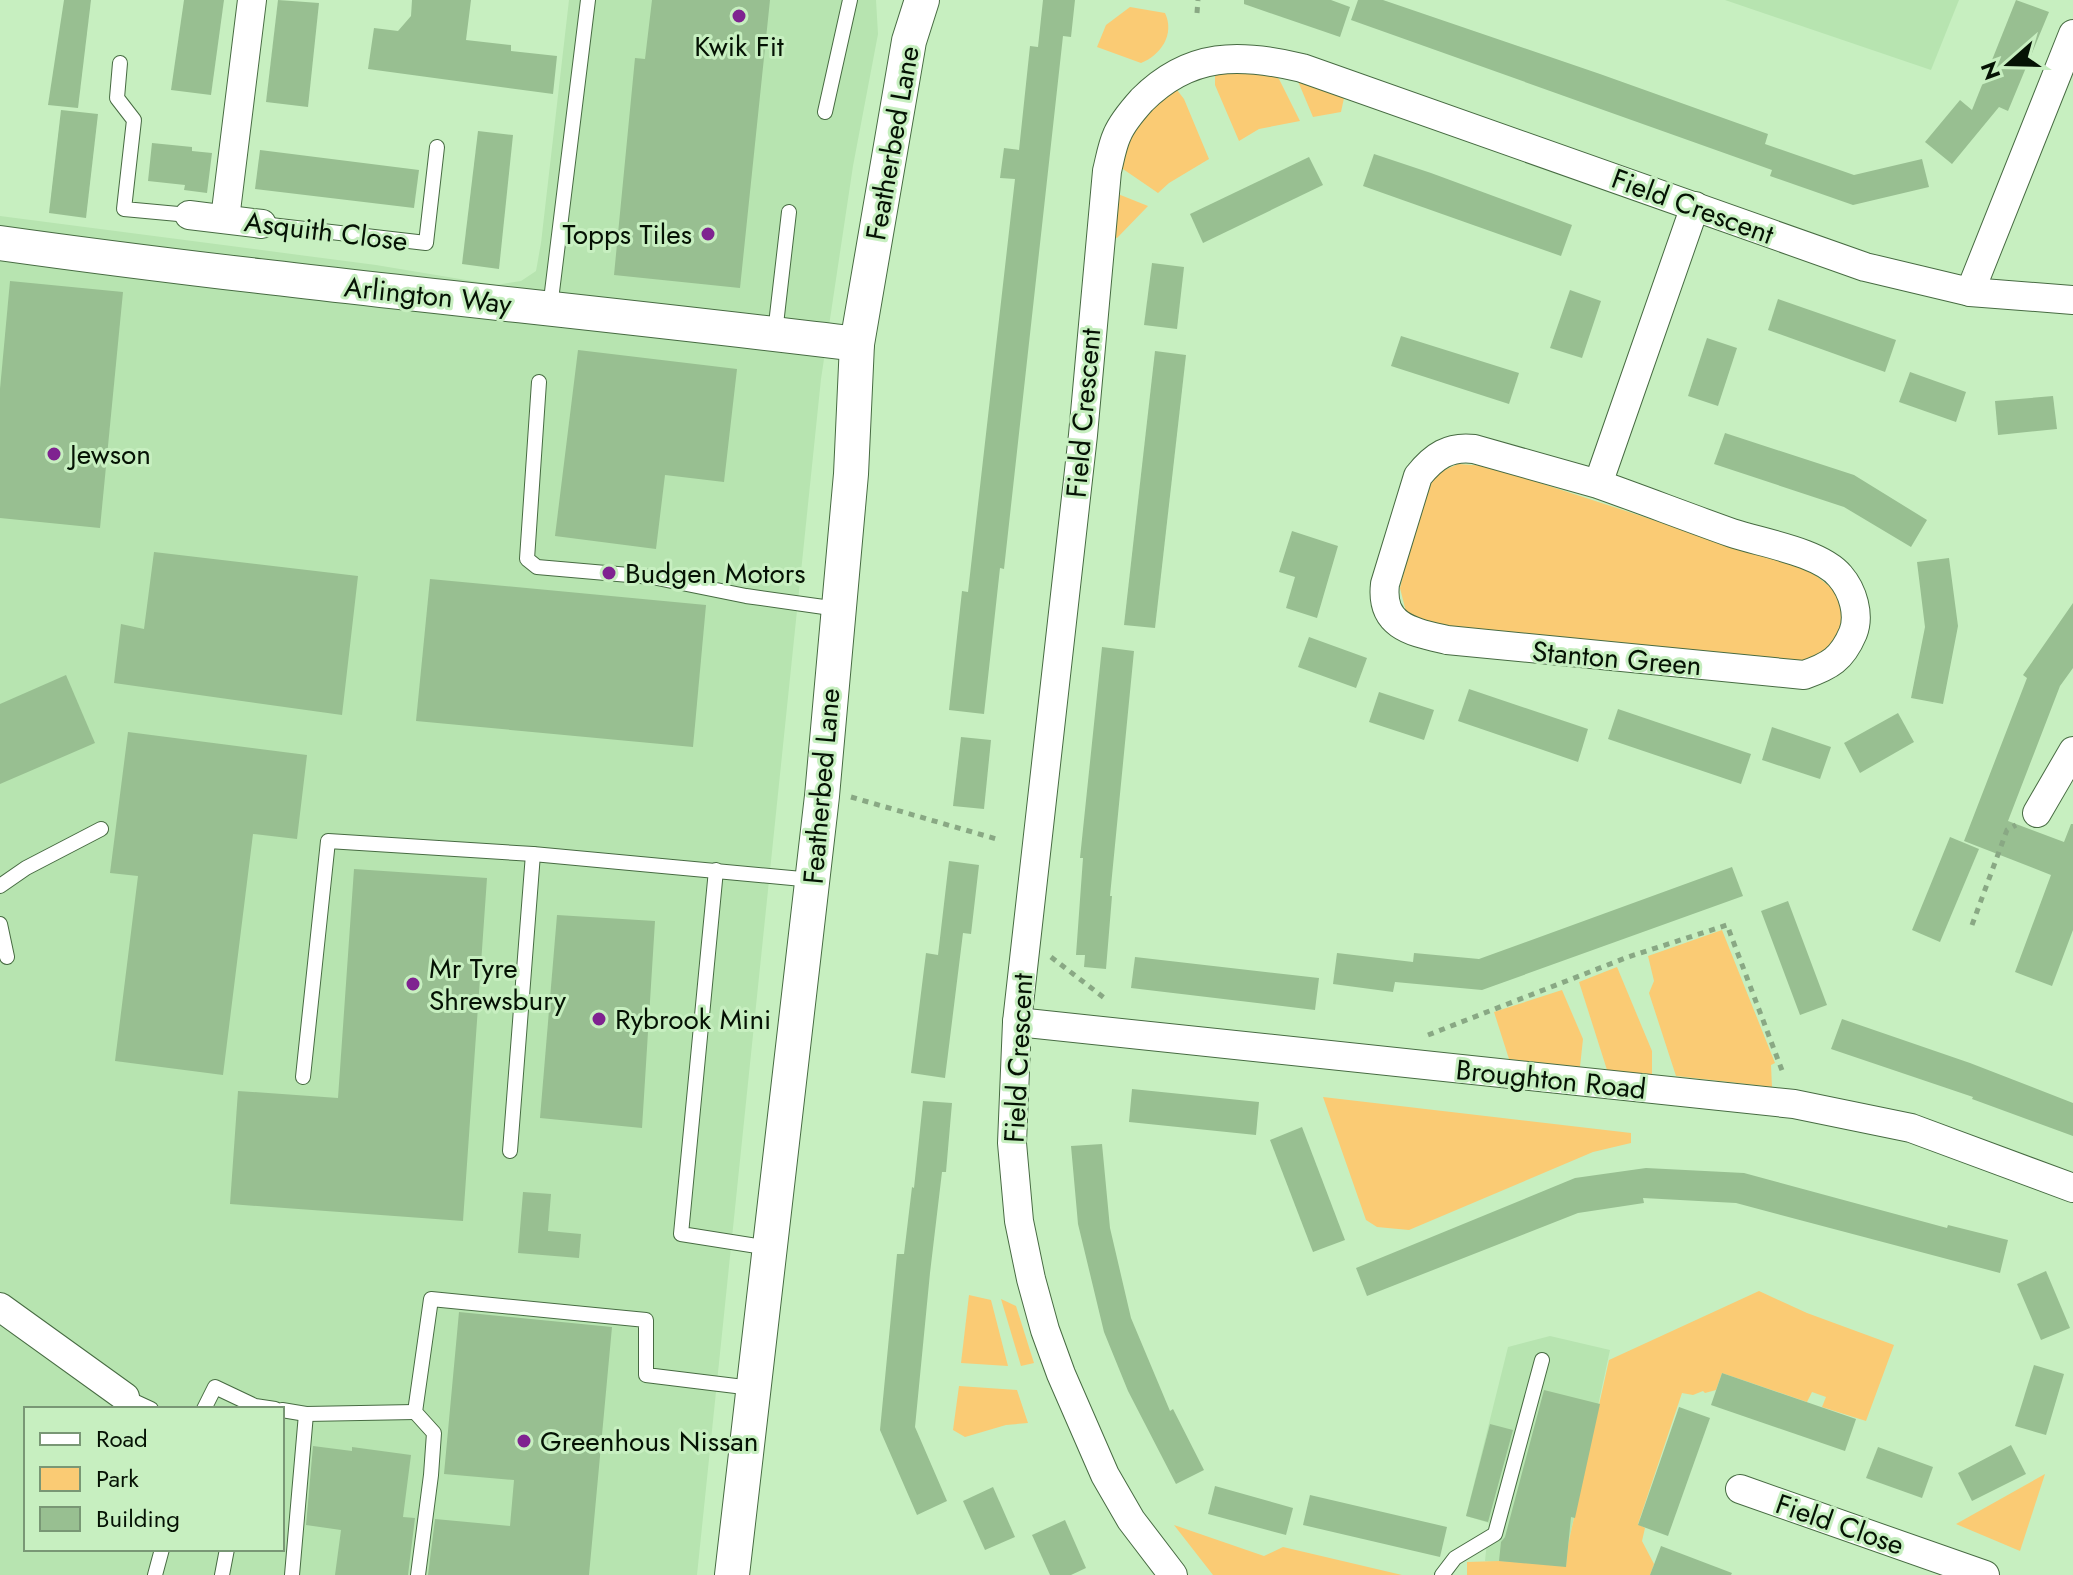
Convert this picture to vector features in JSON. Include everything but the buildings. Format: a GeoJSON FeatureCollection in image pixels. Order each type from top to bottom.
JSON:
{"type":"FeatureCollection","features":[{"type":"Feature","properties":{"kind":"street","name":"Asquith Close"},"geometry":{"type":"LineString","coordinates":[[225,219],[252,0]]}},
{"type":"Feature","properties":{"kind":"street","name":"Featherbed Lane"},"geometry":{"type":"LineString","coordinates":[[732,1575],[822,796],[851,474],[857,344],[909,41],[922,0]]}},
{"type":"Feature","properties":{"kind":"street"},"geometry":{"type":"LineString","coordinates":[[1970,292],[2073,34]]}},
{"type":"Feature","properties":{"kind":"street","name":"Field Crescent"},"geometry":{"type":"LineString","coordinates":[[1173,1575],[1131,1520],[1105,1475],[1061,1374],[1045,1330],[1019,1221],[1012,1143],[1017,1022],[1083,435],[1107,171],[1117,134],[1159,83],[1213,59],[1248,57],[1277,62],[1302,68],[1865,267],[1970,292],[2073,300]]}},
{"type":"Feature","properties":{"kind":"street"},"geometry":{"type":"LineString","coordinates":[[1598,484],[1695,206]]}},
{"type":"Feature","properties":{"kind":"street","name":"Asquith Close"},"geometry":{"type":"LineString","coordinates":[[189,215],[262,224]]}},
{"type":"Feature","properties":{"kind":"street","name":"Arlington Way"},"geometry":{"type":"LineString","coordinates":[[0,243],[186,269],[857,344]]}},
{"type":"Feature","properties":{"kind":"street","name":"Stanton Green"},"geometry":{"type":"LineString","coordinates":[[1460,447],[1474,449],[1598,484],[1735,534],[1818,560],[1840,575],[1853,598],[1857,624],[1845,650],[1827,667],[1804,675],[1447,640],[1417,633],[1399,624],[1387,612],[1383,599],[1385,584],[1418,476],[1429,462],[1443,452],[1460,447]]}},
{"type":"Feature","properties":{"kind":"street"},"geometry":{"type":"LineString","coordinates":[[2037,813],[2066,780],[2073,751]]}},
{"type":"Feature","properties":{"kind":"street","name":"Broughton Road"},"geometry":{"type":"LineString","coordinates":[[1017,1022],[1794,1104],[1911,1128],[2073,1188]]}},
{"type":"Feature","properties":{"kind":"street"},"geometry":{"type":"LineString","coordinates":[[0,1307],[138,1403]]}},
{"type":"Feature","properties":{"kind":"street","name":"Field Close"},"geometry":{"type":"LineString","coordinates":[[1740,1489],[1985,1575]]}},
{"type":"Feature","properties":{"kind":"lane"},"geometry":{"type":"LineString","coordinates":[[550,308],[588,0]]}},
{"type":"Feature","properties":{"kind":"lane"},"geometry":{"type":"LineString","coordinates":[[825,112],[850,0]]}},
{"type":"Feature","properties":{"kind":"lane","name":"Asquith Close"},"geometry":{"type":"LineString","coordinates":[[120,63],[117,98],[134,120],[124,209],[189,215]]}},
{"type":"Feature","properties":{"kind":"lane","name":"Asquith Close"},"geometry":{"type":"LineString","coordinates":[[262,224],[426,243],[437,147]]}},
{"type":"Feature","properties":{"kind":"lane"},"geometry":{"type":"LineString","coordinates":[[774,333],[789,212]]}},
{"type":"Feature","properties":{"kind":"lane"},"geometry":{"type":"LineString","coordinates":[[539,382],[527,559],[537,567],[652,577],[746,596],[838,609]]}},
{"type":"Feature","properties":{"kind":"lane"},"geometry":{"type":"LineString","coordinates":[[0,886],[26,868],[101,829]]}},
{"type":"Feature","properties":{"kind":"lane"},"geometry":{"type":"LineString","coordinates":[[303,1077],[328,841],[533,854],[813,880]]}},
{"type":"Feature","properties":{"kind":"lane"},"geometry":{"type":"LineString","coordinates":[[510,1151],[533,854]]}},
{"type":"Feature","properties":{"kind":"lane"},"geometry":{"type":"LineString","coordinates":[[716,870],[681,1234],[769,1248]]}},
{"type":"Feature","properties":{"kind":"lane"},"geometry":{"type":"LineString","coordinates":[[0,924],[7,957]]}},
{"type":"Feature","properties":{"kind":"lane"},"geometry":{"type":"LineString","coordinates":[[415,1412],[431,1299],[646,1320],[646,1375],[752,1388]]}},
{"type":"Feature","properties":{"kind":"lane"},"geometry":{"type":"LineString","coordinates":[[1442,1575],[1455,1558],[1495,1534],[1542,1360]]}},
{"type":"Feature","properties":{"kind":"lane"},"geometry":{"type":"LineString","coordinates":[[205,1407],[215,1387],[254,1407]]}},
{"type":"Feature","properties":{"kind":"lane"},"geometry":{"type":"LineString","coordinates":[[284,1410],[306,1414],[415,1412],[434,1433],[418,1575]]}},
{"type":"Feature","properties":{"kind":"lane"},"geometry":{"type":"LineString","coordinates":[[292,1575],[306,1414]]}},
{"type":"Feature","properties":{"kind":"lane"},"geometry":{"type":"LineString","coordinates":[[155,1575],[161,1551]]}},
{"type":"Feature","properties":{"kind":"lane"},"geometry":{"type":"LineString","coordinates":[[222,1575],[227,1551]]}},
{"type":"Feature","properties":{"kind":"path"},"geometry":{"type":"LineString","coordinates":[[1197,13],[1198,0]]}},
{"type":"Feature","properties":{"kind":"path"},"geometry":{"type":"LineString","coordinates":[[822,796],[853,797],[1000,840]]}},
{"type":"Feature","properties":{"kind":"path"},"geometry":{"type":"LineString","coordinates":[[1972,925],[2007,830],[2037,813]]}},
{"type":"Feature","properties":{"kind":"path"},"geometry":{"type":"LineString","coordinates":[[1428,1035],[1628,957],[1727,925],[1783,1073]]}},
{"type":"Feature","properties":{"kind":"path"},"geometry":{"type":"LineString","coordinates":[[1045,952],[1107,1000]]}},
{"type":"Feature","properties":{"kind":"shaded area"},"geometry":{"type":"Polygon","coordinates":[[[569,0],[876,0],[878,34],[853,166],[821,379],[697,1575],[0,1575],[0,216],[376,265],[496,285],[521,281],[536,271],[569,0]]]}},
{"type":"Feature","properties":{"kind":"shaded area"},"geometry":{"type":"Polygon","coordinates":[[[1725,0],[1959,0],[1931,70],[1725,0]]]}},
{"type":"Feature","properties":{"kind":"shaded area"},"geometry":{"type":"Polygon","coordinates":[[[1550,1336],[1610,1350],[1568,1545],[1566,1567],[1485,1561],[1489,1523],[1466,1516],[1508,1347],[1550,1336]]]}},
{"type":"Feature","properties":{"kind":"green space"},"geometry":{"type":"Polygon","coordinates":[[[1130,7],[1165,13],[1168,21],[1164,43],[1155,55],[1141,63],[1097,47],[1106,25],[1130,7]]]}},
{"type":"Feature","properties":{"kind":"green space"},"geometry":{"type":"Polygon","coordinates":[[[1238,70],[1271,73],[1279,79],[1300,121],[1259,129],[1239,141],[1215,85],[1215,74],[1238,70]]]}},
{"type":"Feature","properties":{"kind":"green space"},"geometry":{"type":"Polygon","coordinates":[[[1297,79],[1344,98],[1341,112],[1313,117],[1297,79]]]}},
{"type":"Feature","properties":{"kind":"green space"},"geometry":{"type":"Polygon","coordinates":[[[1177,90],[1184,99],[1209,159],[1158,193],[1123,169],[1123,157],[1132,134],[1140,124],[1158,104],[1177,90]]]}},
{"type":"Feature","properties":{"kind":"green space"},"geometry":{"type":"Polygon","coordinates":[[[1118,194],[1148,206],[1117,238],[1110,236],[1118,194]]]}},
{"type":"Feature","properties":{"kind":"green space"},"geometry":{"type":"Polygon","coordinates":[[[1458,464],[1488,466],[1810,571],[1838,593],[1848,619],[1822,658],[1798,664],[1424,626],[1406,612],[1400,588],[1426,485],[1438,473],[1458,464]]]}},
{"type":"Feature","properties":{"kind":"green space"},"geometry":{"type":"Polygon","coordinates":[[[1722,930],[1775,1063],[1771,1065],[1772,1087],[1676,1076],[1649,993],[1654,981],[1648,956],[1722,930]]]}},
{"type":"Feature","properties":{"kind":"green space"},"geometry":{"type":"Polygon","coordinates":[[[1617,967],[1652,1051],[1652,1074],[1608,1073],[1579,982],[1617,967]]]}},
{"type":"Feature","properties":{"kind":"green space"},"geometry":{"type":"Polygon","coordinates":[[[1562,990],[1583,1039],[1580,1067],[1509,1059],[1494,1012],[1562,990]]]}},
{"type":"Feature","properties":{"kind":"green space"},"geometry":{"type":"Polygon","coordinates":[[[1323,1097],[1631,1133],[1631,1143],[1593,1152],[1409,1230],[1377,1227],[1366,1220],[1323,1097]]]}},
{"type":"Feature","properties":{"kind":"green space"},"geometry":{"type":"Polygon","coordinates":[[[1759,1291],[1807,1313],[1894,1345],[1866,1421],[1822,1407],[1826,1397],[1812,1392],[1807,1402],[1722,1373],[1716,1390],[1693,1395],[1682,1393],[1638,1524],[1645,1528],[1642,1541],[1654,1564],[1650,1575],[1467,1575],[1467,1562],[1566,1566],[1609,1360],[1759,1291]]]}},
{"type":"Feature","properties":{"kind":"green space"},"geometry":{"type":"Polygon","coordinates":[[[969,1295],[991,1300],[1008,1366],[961,1363],[969,1295]]]}},
{"type":"Feature","properties":{"kind":"green space"},"geometry":{"type":"Polygon","coordinates":[[[1001,1299],[1016,1306],[1034,1363],[1021,1366],[1001,1299]]]}},
{"type":"Feature","properties":{"kind":"green space"},"geometry":{"type":"Polygon","coordinates":[[[959,1386],[1017,1390],[1028,1423],[1006,1425],[965,1437],[953,1430],[959,1386]]]}},
{"type":"Feature","properties":{"kind":"green space"},"geometry":{"type":"Polygon","coordinates":[[[2045,1474],[2020,1551],[1956,1524],[2045,1474]]]}},
{"type":"Feature","properties":{"kind":"green space"},"geometry":{"type":"Polygon","coordinates":[[[1174,1525],[1264,1556],[1283,1547],[1402,1575],[1213,1575],[1174,1525]]]}},
{"type":"Feature","properties":{"kind":"place","name":"Kwik Fit"},"geometry":{"type":"Point","coordinates":[739,16]}},
{"type":"Feature","properties":{"kind":"place","name":"Topps Tiles"},"geometry":{"type":"Point","coordinates":[708,234]}},
{"type":"Feature","properties":{"kind":"place","name":"Jewson"},"geometry":{"type":"Point","coordinates":[54,454]}},
{"type":"Feature","properties":{"kind":"place","name":"Budgen Motors"},"geometry":{"type":"Point","coordinates":[609,573]}},
{"type":"Feature","properties":{"kind":"place","name":"Mr Tyre Shrewsbury"},"geometry":{"type":"Point","coordinates":[413,984]}},
{"type":"Feature","properties":{"kind":"place","name":"Rybrook Mini"},"geometry":{"type":"Point","coordinates":[599,1019]}},
{"type":"Feature","properties":{"kind":"place","name":"Greenhous Nissan"},"geometry":{"type":"Point","coordinates":[524,1441]}}]}
